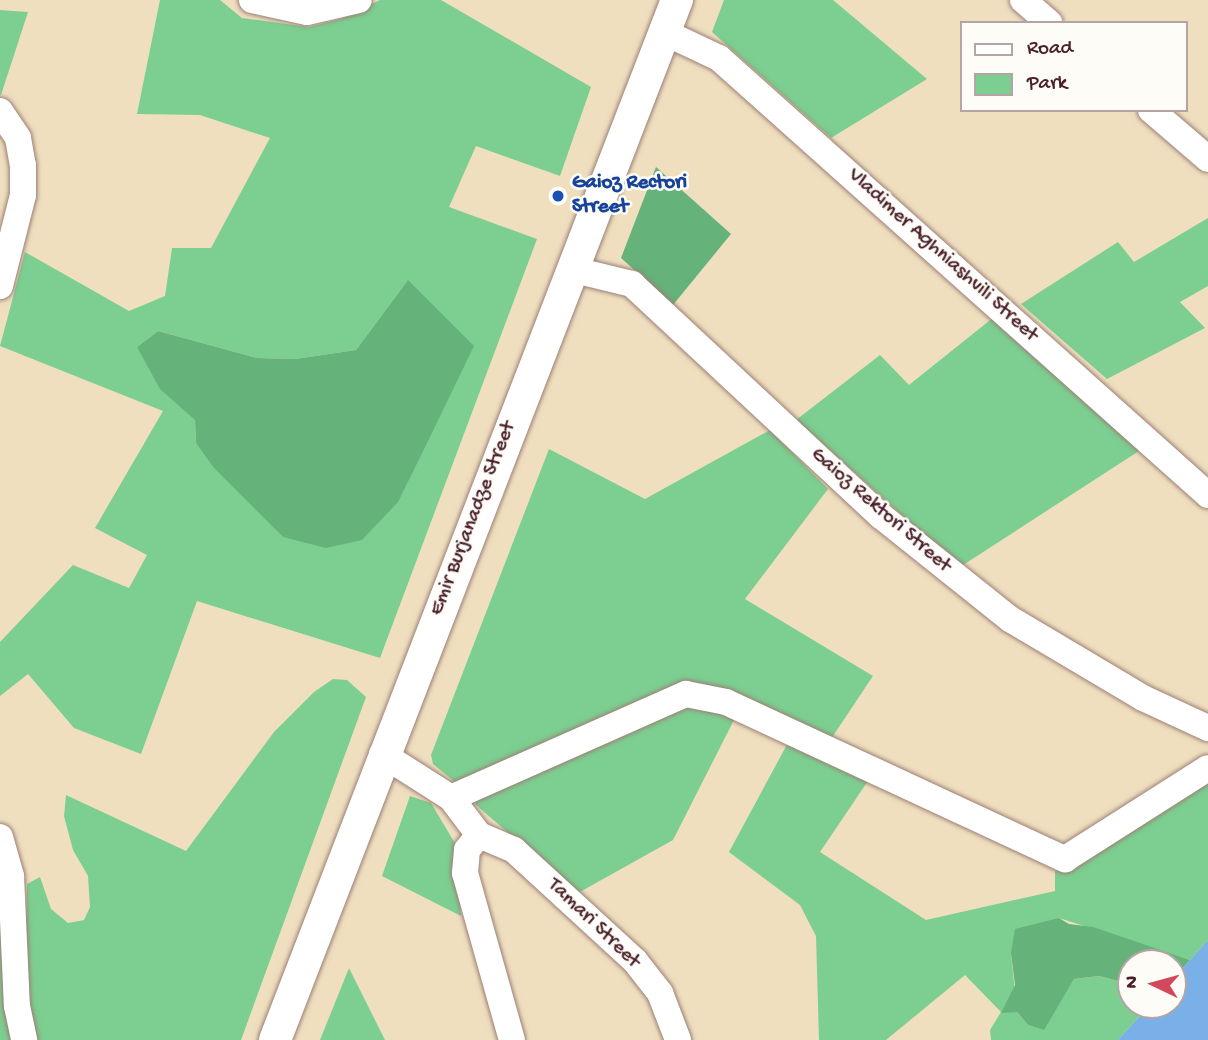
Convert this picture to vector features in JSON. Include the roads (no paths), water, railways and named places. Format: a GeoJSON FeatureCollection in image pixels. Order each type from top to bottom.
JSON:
{"type":"FeatureCollection","features":[{"type":"Feature","properties":{"kind":"street"},"geometry":{"type":"LineString","coordinates":[[252,0],[307,12],[359,0]]}},
{"type":"Feature","properties":{"kind":"street","name":"Emir Burjanadze Street"},"geometry":{"type":"LineString","coordinates":[[275,1040],[382,754],[574,270],[677,0]]}},
{"type":"Feature","properties":{"kind":"street"},"geometry":{"type":"LineString","coordinates":[[1023,0],[1047,21]]}},
{"type":"Feature","properties":{"kind":"street","name":"Vladimer Aghniashvili Street"},"geometry":{"type":"LineString","coordinates":[[666,33],[719,58],[1208,495]]}},
{"type":"Feature","properties":{"kind":"street"},"geometry":{"type":"LineString","coordinates":[[0,111],[18,138],[23,165],[23,195],[0,286]]}},
{"type":"Feature","properties":{"kind":"street"},"geometry":{"type":"LineString","coordinates":[[1153,112],[1208,159]]}},
{"type":"Feature","properties":{"kind":"street","name":"Gaioz Rektori Street"},"geometry":{"type":"LineString","coordinates":[[574,270],[632,284],[881,516],[1010,619],[1143,698],[1208,728]]}},
{"type":"Feature","properties":{"kind":"street"},"geometry":{"type":"LineString","coordinates":[[451,798],[686,694],[726,702],[1065,859],[1208,768]]}},
{"type":"Feature","properties":{"kind":"street","name":"Tamari Street"},"geometry":{"type":"LineString","coordinates":[[382,754],[451,798],[479,835],[514,850],[635,961],[660,993],[678,1040]]}},
{"type":"Feature","properties":{"kind":"street"},"geometry":{"type":"LineString","coordinates":[[479,835],[467,850],[465,873],[512,1040]]}},
{"type":"Feature","properties":{"kind":"street"},"geometry":{"type":"LineString","coordinates":[[0,837],[11,876],[17,1006],[24,1040]]}},
{"type":"Feature","properties":{"kind":"water"},"geometry":{"type":"Polygon","coordinates":[[[1208,940],[1208,1040],[1118,1040],[1137,1019],[1187,1019],[1187,963],[1208,940]]]}},
{"type":"Feature","properties":{"kind":"place","name":"Gaioz Rectori Street"},"geometry":{"type":"Point","coordinates":[558,196]}}]}
